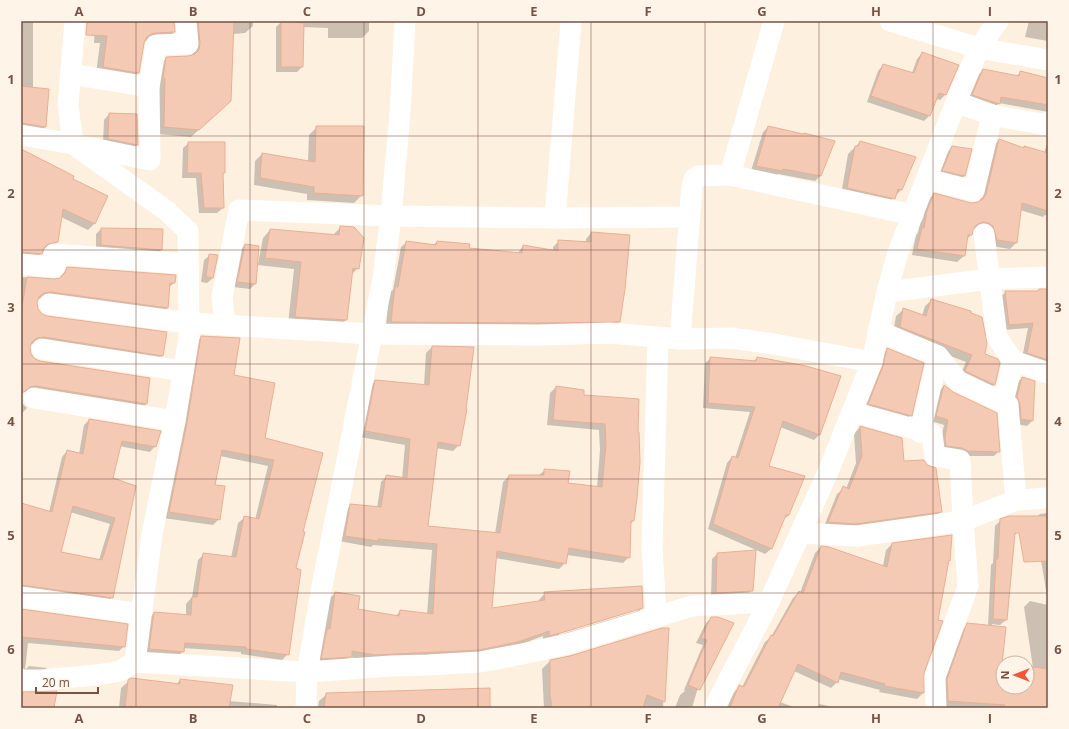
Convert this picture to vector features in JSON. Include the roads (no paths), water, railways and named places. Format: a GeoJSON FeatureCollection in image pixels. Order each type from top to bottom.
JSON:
{"type":"FeatureCollection","features":[{"type":"Feature","properties":{"kind":"street"},"geometry":{"type":"LineString","coordinates":[[75,21],[68,105],[73,144],[167,211],[188,231],[189,337],[175,421],[152,534],[135,662]]}},
{"type":"Feature","properties":{"kind":"street"},"geometry":{"type":"LineString","coordinates":[[21,135],[150,160],[149,86],[156,45],[188,44],[186,21]]}},
{"type":"Feature","properties":{"kind":"street"},"geometry":{"type":"LineString","coordinates":[[306,708],[307,672],[323,581],[383,278],[392,216],[405,21]]}},
{"type":"Feature","properties":{"kind":"street"},"geometry":{"type":"LineString","coordinates":[[555,218],[571,21]]}},
{"type":"Feature","properties":{"kind":"street"},"geometry":{"type":"LineString","coordinates":[[730,175],[774,21]]}},
{"type":"Feature","properties":{"kind":"street"},"geometry":{"type":"LineString","coordinates":[[890,21],[979,48],[1048,60]]}},
{"type":"Feature","properties":{"kind":"street"},"geometry":{"type":"LineString","coordinates":[[714,708],[768,602],[828,472],[853,412],[872,362],[887,292],[897,255],[956,102],[979,48],[998,21]]}},
{"type":"Feature","properties":{"kind":"street"},"geometry":{"type":"LineString","coordinates":[[71,74],[149,86]]}},
{"type":"Feature","properties":{"kind":"street"},"geometry":{"type":"LineString","coordinates":[[956,102],[992,115],[1047,125],[1048,122]]}},
{"type":"Feature","properties":{"kind":"street"},"geometry":{"type":"LineString","coordinates":[[927,179],[974,191],[992,115]]}},
{"type":"Feature","properties":{"kind":"street"},"geometry":{"type":"LineString","coordinates":[[680,339],[692,186],[694,179],[698,176],[730,175],[913,215]]}},
{"type":"Feature","properties":{"kind":"street"},"geometry":{"type":"LineString","coordinates":[[225,324],[222,297],[239,210],[392,216],[555,218],[689,217]]}},
{"type":"Feature","properties":{"kind":"street"},"geometry":{"type":"LineString","coordinates":[[984,234],[997,337],[1013,361],[1048,373]]}},
{"type":"Feature","properties":{"kind":"street"},"geometry":{"type":"LineString","coordinates":[[21,264],[55,267],[54,254],[188,264]]}},
{"type":"Feature","properties":{"kind":"street"},"geometry":{"type":"LineString","coordinates":[[887,292],[990,279],[1048,277]]}},
{"type":"Feature","properties":{"kind":"street"},"geometry":{"type":"LineString","coordinates":[[49,304],[189,323],[372,334],[537,335],[610,333],[680,339],[732,338],[872,362]]}},
{"type":"Feature","properties":{"kind":"street"},"geometry":{"type":"LineString","coordinates":[[878,331],[938,356],[958,382],[1008,404],[1016,500]]}},
{"type":"Feature","properties":{"kind":"street"},"geometry":{"type":"LineString","coordinates":[[656,616],[652,548],[658,338]]}},
{"type":"Feature","properties":{"kind":"street"},"geometry":{"type":"LineString","coordinates":[[42,349],[184,371]]}},
{"type":"Feature","properties":{"kind":"street"},"geometry":{"type":"LineString","coordinates":[[920,432],[938,356]]}},
{"type":"Feature","properties":{"kind":"street"},"geometry":{"type":"LineString","coordinates":[[1003,402],[1013,361]]}},
{"type":"Feature","properties":{"kind":"street"},"geometry":{"type":"LineString","coordinates":[[34,398],[175,421]]}},
{"type":"Feature","properties":{"kind":"street"},"geometry":{"type":"LineString","coordinates":[[853,412],[920,432],[932,434],[935,456],[960,460],[968,586],[935,677],[936,708]]}},
{"type":"Feature","properties":{"kind":"street"},"geometry":{"type":"LineString","coordinates":[[800,533],[857,536],[963,521],[1016,500],[1048,498]]}},
{"type":"Feature","properties":{"kind":"street"},"geometry":{"type":"LineString","coordinates":[[21,597],[141,614]]}},
{"type":"Feature","properties":{"kind":"street"},"geometry":{"type":"LineString","coordinates":[[21,680],[42,680],[97,675],[120,671],[135,662],[307,672],[480,662],[567,644],[692,606],[768,602]]}}]}
